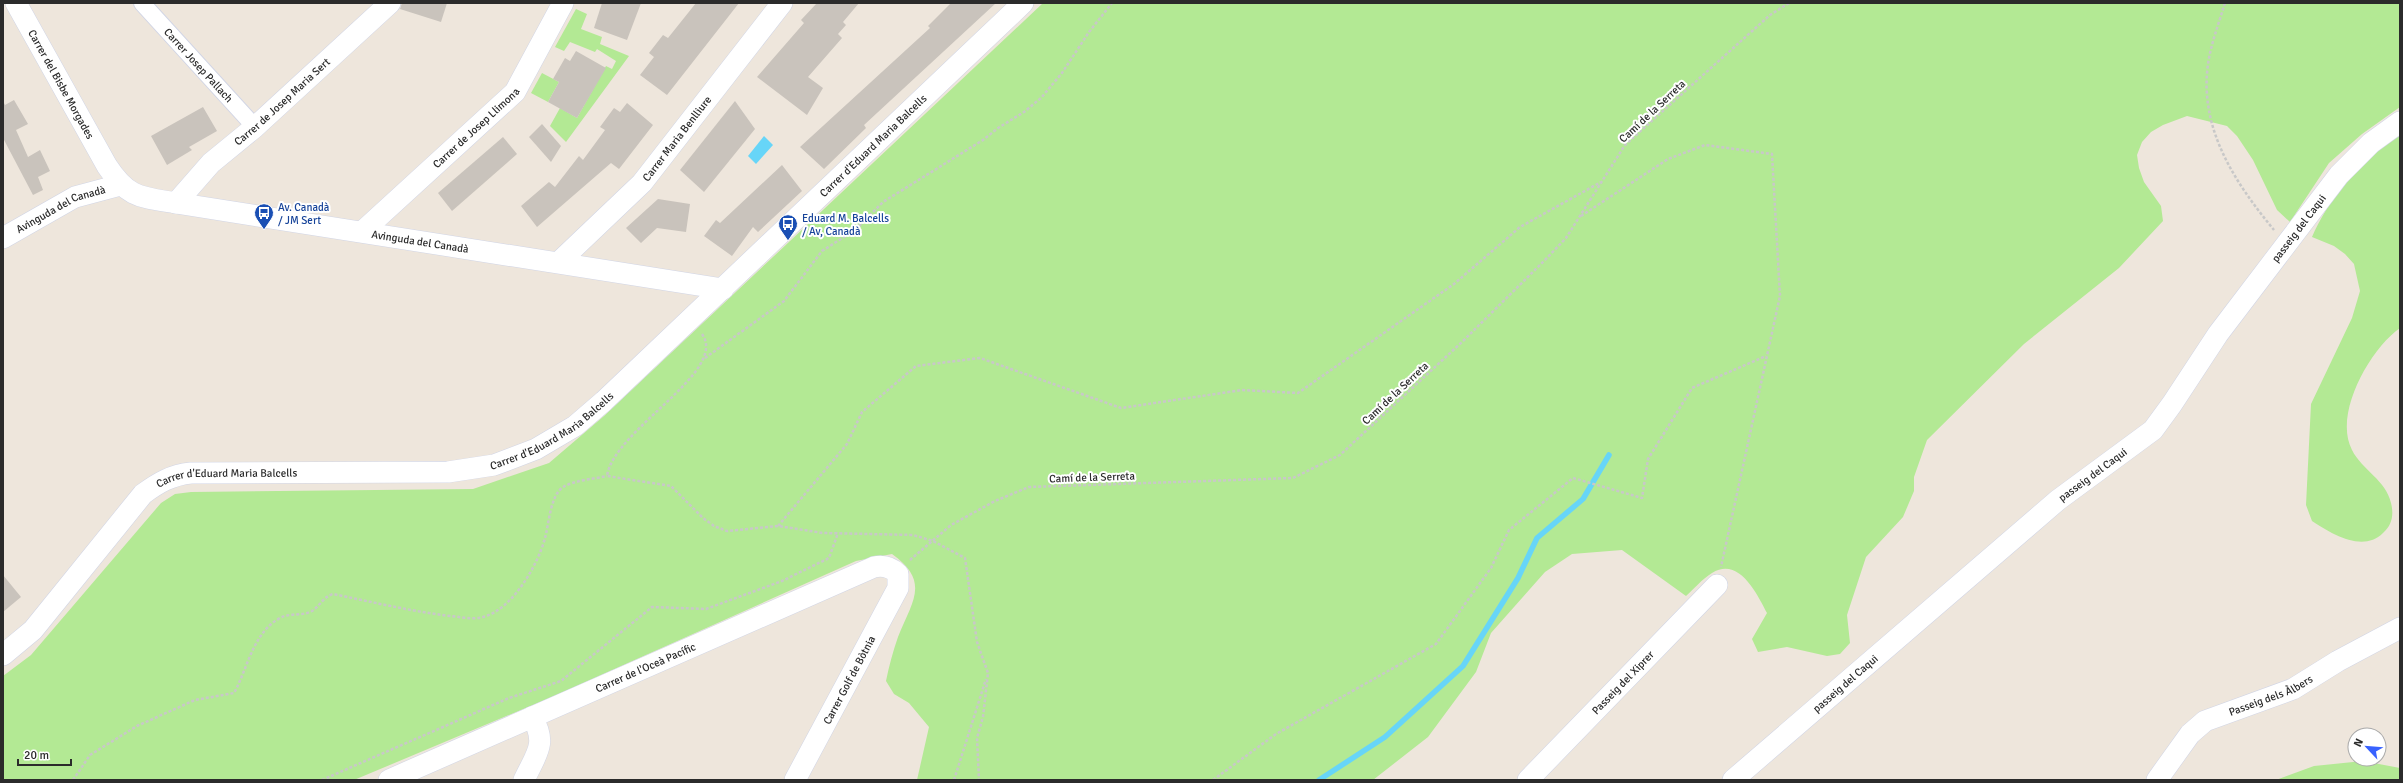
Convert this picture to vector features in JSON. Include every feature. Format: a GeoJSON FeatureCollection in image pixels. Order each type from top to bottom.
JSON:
{"type":"FeatureCollection","features":[{"type":"Feature","properties":{"kind":"street","name":"Carrer del Bisbe Morgades"},"geometry":{"type":"LineString","coordinates":[[16,3],[107,166]]}},
{"type":"Feature","properties":{"kind":"street","name":"Carrer Josep Pallach"},"geometry":{"type":"LineString","coordinates":[[142,3],[255,127]]}},
{"type":"Feature","properties":{"kind":"street","name":"Carrer de Josep Maria Sert"},"geometry":{"type":"LineString","coordinates":[[176,203],[211,163],[255,127],[390,3]]}},
{"type":"Feature","properties":{"kind":"street","name":"Carrer de Josep Llimona"},"geometry":{"type":"LineString","coordinates":[[363,231],[515,92],[563,3]]}},
{"type":"Feature","properties":{"kind":"street","name":"Carrer Maria Benlliure"},"geometry":{"type":"LineString","coordinates":[[559,262],[642,183],[782,3]]}},
{"type":"Feature","properties":{"kind":"street","name":"Carrer d'Eduard Maria Balcells"},"geometry":{"type":"LineString","coordinates":[[3,655],[20,643],[33,630],[143,494],[164,480],[178,474],[448,472],[494,465],[536,449],[575,426],[604,401],[723,289],[1023,3]]}},
{"type":"Feature","properties":{"kind":"street","name":"passeig del Caqui"},"geometry":{"type":"LineString","coordinates":[[1733,780],[2058,500],[2152,430],[2172,404],[2218,334],[2339,175],[2354,158],[2371,143],[2400,122]]}},
{"type":"Feature","properties":{"kind":"street","name":"Avinguda del Canadà"},"geometry":{"type":"LineString","coordinates":[[3,230],[107,166],[120,185],[137,195],[176,203],[363,231],[723,289]]}},
{"type":"Feature","properties":{"kind":"street","name":"Avinguda del Canadà"},"geometry":{"type":"LineString","coordinates":[[3,238],[75,197],[120,185]]}},
{"type":"Feature","properties":{"kind":"street","name":"Carrer de l'Oceà Pacífic"},"geometry":{"type":"LineString","coordinates":[[389,780],[881,565],[897,575]]}},
{"type":"Feature","properties":{"kind":"street","name":"Carrer Golf de Bòtnia"},"geometry":{"type":"LineString","coordinates":[[795,780],[898,588],[897,575]]}},
{"type":"Feature","properties":{"kind":"street","name":"Passeig del Xiprer"},"geometry":{"type":"LineString","coordinates":[[1528,780],[1717,585]]}},
{"type":"Feature","properties":{"kind":"street","name":"Passeig dels Àlbers"},"geometry":{"type":"LineString","coordinates":[[2157,780],[2190,734],[2204,721],[2293,689],[2338,661],[2400,628]]}},
{"type":"Feature","properties":{"kind":"street"},"geometry":{"type":"LineString","coordinates":[[524,780],[541,740],[540,730],[532,717]]}},
{"type":"Feature","properties":{"kind":"path"},"geometry":{"type":"LineString","coordinates":[[607,476],[608,469],[621,446],[644,422],[682,389],[705,359],[784,301],[822,251],[855,230],[883,202],[983,140],[998,128],[1024,112],[1041,98],[1062,73],[1089,32],[1112,3]]}},
{"type":"Feature","properties":{"kind":"path","name":"Camí de la Serreta"},"geometry":{"type":"LineString","coordinates":[[897,575],[951,525],[995,501],[1029,487],[1293,478],[1340,454],[1462,342],[1566,238],[1625,145],[1770,15],[1789,3]]}},
{"type":"Feature","properties":{"kind":"path"},"geometry":{"type":"LineString","coordinates":[[2225,3],[2210,54],[2208,90],[2210,122],[2226,162],[2253,204],[2286,244]]}},
{"type":"Feature","properties":{"kind":"path"},"geometry":{"type":"LineString","coordinates":[[1579,217],[1668,159],[1705,145],[1772,154],[1780,296],[1717,585]]}},
{"type":"Feature","properties":{"kind":"path"},"geometry":{"type":"LineString","coordinates":[[778,526],[847,444],[862,412],[916,366],[980,358],[1121,408],[1242,390],[1298,394],[1454,284],[1520,227],[1601,182]]}},
{"type":"Feature","properties":{"kind":"path"},"geometry":{"type":"LineString","coordinates":[[1213,780],[1276,734],[1436,644],[1491,568],[1510,530],[1573,478],[1642,498],[1648,459],[1692,388],[1766,356]]}},
{"type":"Feature","properties":{"kind":"path"},"geometry":{"type":"LineString","coordinates":[[73,780],[90,755],[137,726],[195,700],[231,696],[234,694],[253,649],[268,628],[281,618],[312,611],[328,596],[333,594],[405,610],[470,618],[483,617],[492,613],[506,604],[521,586],[536,563],[544,541],[556,496],[562,488],[571,484],[607,476],[671,486],[703,518],[714,526],[727,530],[778,526],[838,533],[906,535],[933,541],[965,558],[977,642],[988,673],[983,717],[977,738],[979,780]]}},
{"type":"Feature","properties":{"kind":"path"},"geometry":{"type":"LineString","coordinates":[[322,780],[509,698],[561,680],[652,607],[706,609],[782,581],[829,558],[838,533]]}},
{"type":"Feature","properties":{"kind":"path"},"geometry":{"type":"LineString","coordinates":[[954,780],[988,673]]}},
{"type":"Feature","properties":{"kind":"green space"},"geometry":{"type":"Polygon","coordinates":[[[1043,3],[2400,3],[2400,107],[2362,134],[2329,163],[2290,222],[2277,210],[2253,160],[2237,136],[2227,126],[2187,116],[2163,125],[2151,132],[2142,142],[2137,155],[2139,168],[2144,182],[2161,206],[2163,221],[2119,268],[2024,344],[1927,440],[1914,477],[1914,491],[1903,517],[1866,557],[1847,615],[1850,643],[1840,654],[1827,656],[1787,647],[1758,652],[1752,639],[1767,613],[1758,596],[1746,580],[1739,573],[1731,569],[1722,569],[1708,575],[1686,596],[1622,550],[1572,554],[1545,572],[1491,633],[1476,672],[1428,737],[1373,780],[917,780],[929,727],[909,703],[894,694],[886,681],[896,642],[913,602],[915,592],[915,583],[911,574],[904,564],[892,554],[856,561],[552,697],[354,780],[3,780],[3,676],[31,655],[161,503],[175,494],[191,492],[473,489],[549,463],[604,416],[1043,3]]]}},
{"type":"Feature","properties":{"kind":"green space"},"geometry":{"type":"Polygon","coordinates":[[[576,9],[587,14],[581,29],[602,37],[600,44],[629,56],[566,142],[550,126],[560,108],[577,118],[606,66],[612,69],[616,61],[597,49],[595,52],[570,42],[564,51],[555,47],[576,9]]]}},
{"type":"Feature","properties":{"kind":"green space"},"geometry":{"type":"Polygon","coordinates":[[[542,73],[559,82],[548,102],[531,93],[542,73]]]}},
{"type":"Feature","properties":{"kind":"green space"},"geometry":{"type":"Polygon","coordinates":[[[2400,136],[2400,328],[2377,351],[2367,366],[2351,401],[2347,419],[2347,435],[2352,450],[2356,457],[2384,488],[2391,503],[2392,516],[2386,530],[2375,539],[2357,541],[2338,536],[2312,521],[2306,505],[2311,404],[2352,318],[2360,291],[2354,264],[2345,254],[2334,246],[2312,237],[2337,194],[2360,165],[2386,143],[2400,136]]]}},
{"type":"Feature","properties":{"kind":"green space"},"geometry":{"type":"Polygon","coordinates":[[[2347,763],[2347,767],[2387,767],[2387,766],[2400,768],[2400,780],[2276,780],[2314,766],[2347,763]]]}},
{"type":"Feature","properties":{"kind":"water"},"geometry":{"type":"Polygon","coordinates":[[[764,136],[773,145],[756,164],[748,156],[764,136]]]}},
{"type":"Feature","properties":{"kind":"building"},"geometry":{"type":"Polygon","coordinates":[[[402,3],[447,3],[441,22],[400,9],[402,3]]]}},
{"type":"Feature","properties":{"kind":"building"},"geometry":{"type":"Polygon","coordinates":[[[602,3],[641,3],[627,40],[594,28],[602,3]]]}},
{"type":"Feature","properties":{"kind":"building"},"geometry":{"type":"Polygon","coordinates":[[[696,3],[739,3],[667,95],[640,75],[654,57],[649,53],[663,35],[668,38],[696,3]]]}},
{"type":"Feature","properties":{"kind":"building"},"geometry":{"type":"Polygon","coordinates":[[[817,3],[859,3],[843,22],[846,25],[838,34],[842,38],[808,77],[823,88],[807,115],[757,77],[804,23],[801,20],[817,3]]]}},
{"type":"Feature","properties":{"kind":"building"},"geometry":{"type":"Polygon","coordinates":[[[951,3],[996,3],[864,125],[866,128],[824,169],[800,147],[930,28],[928,26],[951,3]]]}},
{"type":"Feature","properties":{"kind":"building"},"geometry":{"type":"Polygon","coordinates":[[[576,51],[606,68],[577,118],[548,102],[559,82],[553,79],[565,58],[570,61],[576,51]]]}},
{"type":"Feature","properties":{"kind":"building"},"geometry":{"type":"Polygon","coordinates":[[[14,100],[28,124],[16,130],[28,157],[40,150],[50,171],[38,177],[43,190],[33,195],[3,138],[3,101],[5,105],[14,100]]]}},
{"type":"Feature","properties":{"kind":"building"},"geometry":{"type":"Polygon","coordinates":[[[735,101],[755,129],[704,192],[680,170],[735,101]]]}},
{"type":"Feature","properties":{"kind":"building"},"geometry":{"type":"Polygon","coordinates":[[[627,103],[653,125],[619,169],[611,163],[537,227],[521,206],[549,182],[555,187],[579,156],[583,160],[605,130],[600,127],[614,108],[620,112],[627,103]]]}},
{"type":"Feature","properties":{"kind":"building"},"geometry":{"type":"Polygon","coordinates":[[[203,107],[217,131],[189,147],[192,150],[167,165],[151,136],[203,107]]]}},
{"type":"Feature","properties":{"kind":"building"},"geometry":{"type":"Polygon","coordinates":[[[542,124],[561,146],[551,162],[529,137],[542,124]]]}},
{"type":"Feature","properties":{"kind":"building"},"geometry":{"type":"Polygon","coordinates":[[[503,137],[517,154],[452,211],[438,193],[503,137]]]}},
{"type":"Feature","properties":{"kind":"building"},"geometry":{"type":"Polygon","coordinates":[[[782,165],[802,191],[758,232],[753,227],[732,256],[704,236],[716,220],[720,223],[782,165]]]}},
{"type":"Feature","properties":{"kind":"building"},"geometry":{"type":"Polygon","coordinates":[[[658,199],[690,204],[686,232],[657,228],[641,243],[626,228],[658,199]]]}},
{"type":"Feature","properties":{"kind":"building"},"geometry":{"type":"Polygon","coordinates":[[[3,575],[21,597],[3,612],[3,575]]]}},
{"type":"Feature","properties":{"kind":"waterway"},"geometry":{"type":"LineString","coordinates":[[1319,780],[1385,737],[1463,666],[1518,578],[1537,538],[1583,499],[1609,455]]}},
{"type":"Feature","properties":{"kind":"place","name":"Av. Canadà / JM Sert"},"geometry":{"type":"Point","coordinates":[264,230]}},
{"type":"Feature","properties":{"kind":"place","name":"Eduard M. Balcells / Av, Canadà"},"geometry":{"type":"Point","coordinates":[788,241]}}]}
